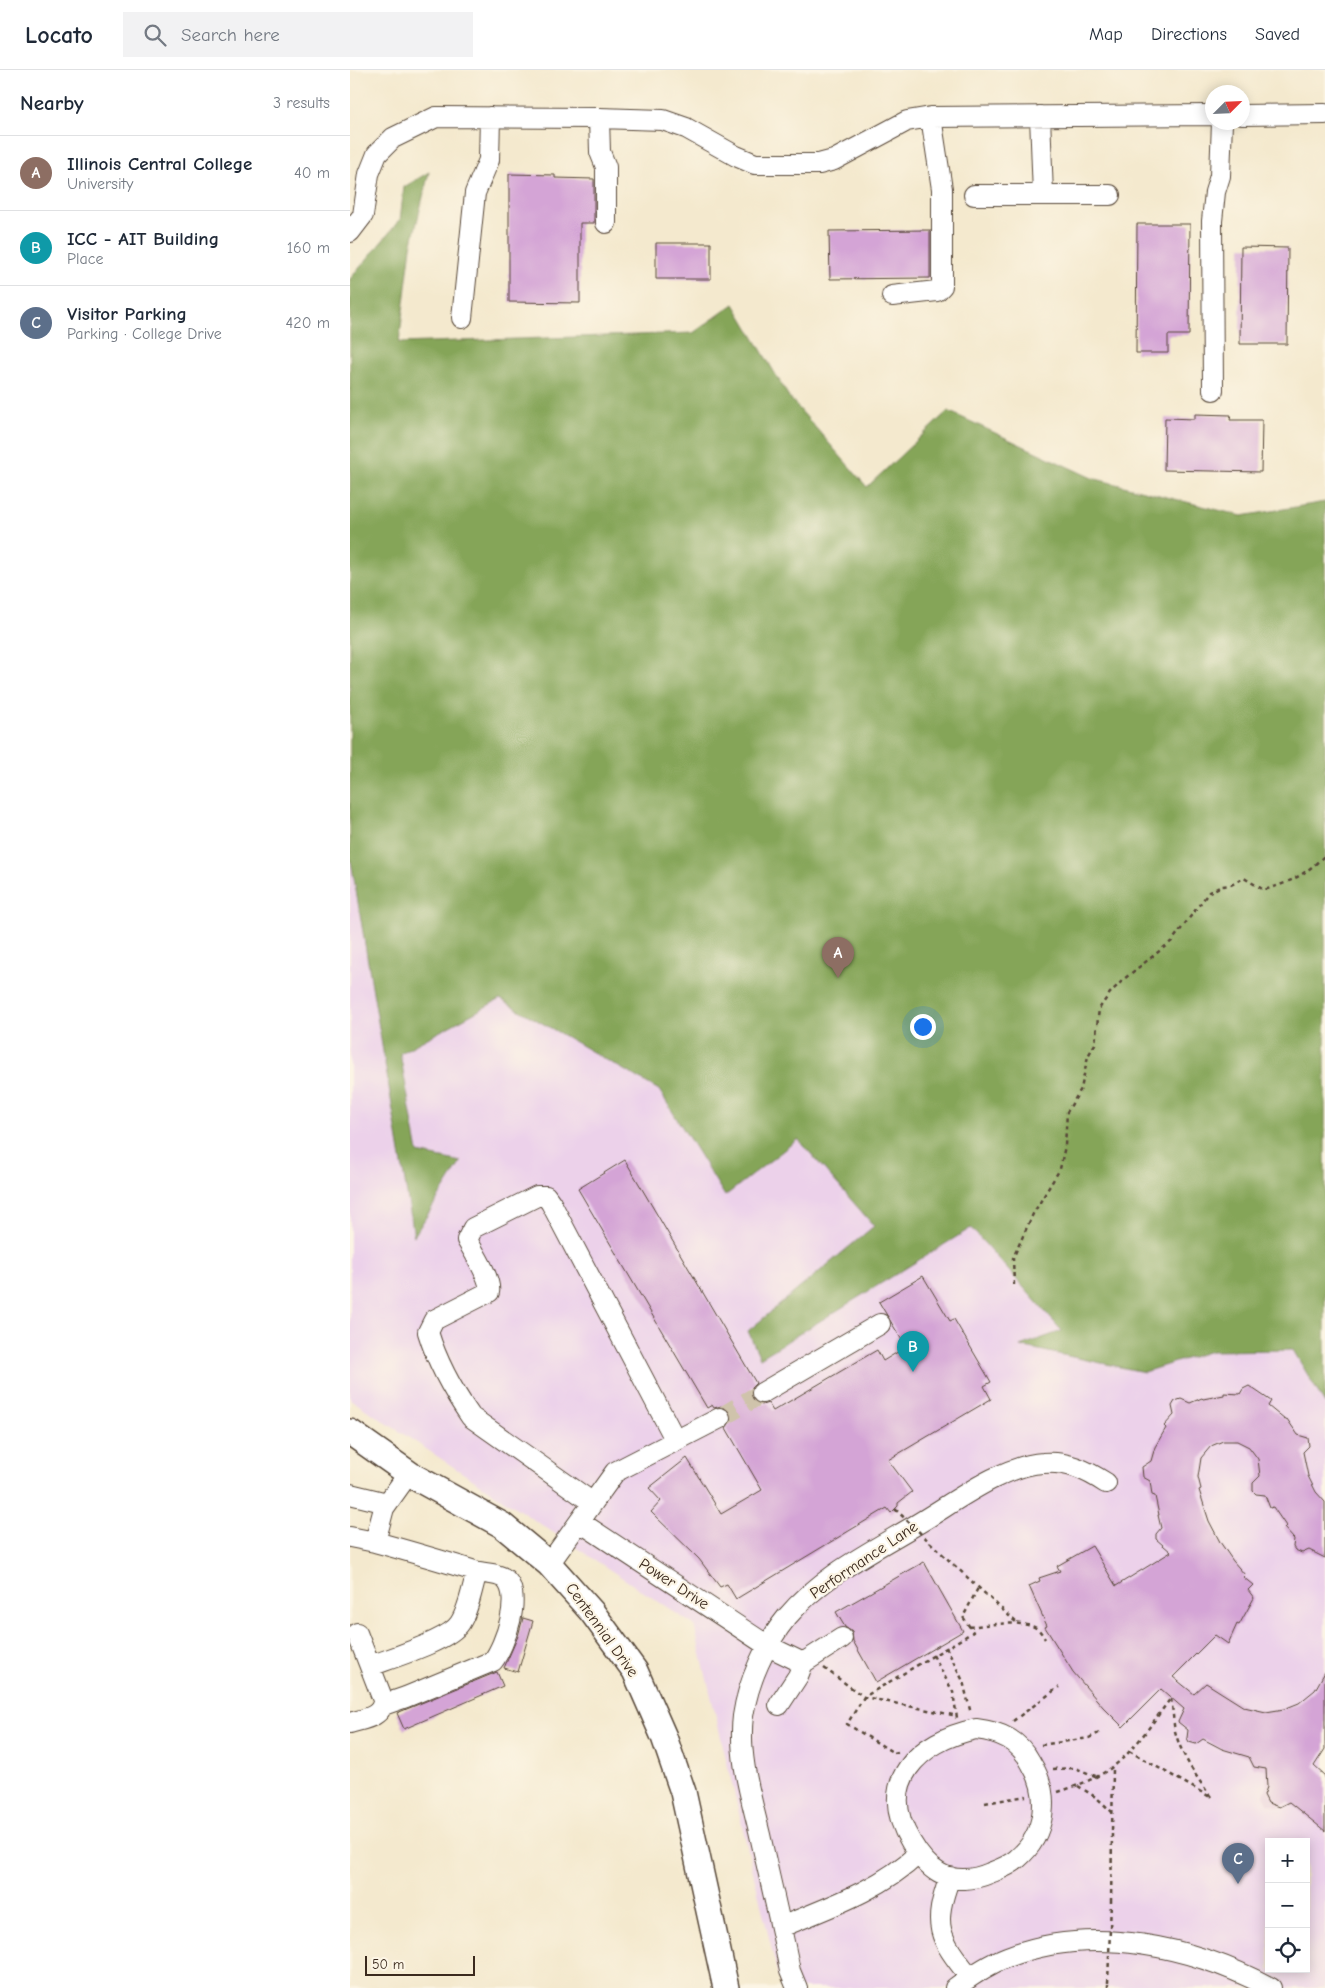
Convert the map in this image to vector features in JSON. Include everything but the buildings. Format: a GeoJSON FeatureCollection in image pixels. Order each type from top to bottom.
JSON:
{"type":"FeatureCollection","features":[{"type":"Feature","properties":{"kind":"main road","name":"Centennial Drive"},"geometry":{"type":"LineString","coordinates":[[350,1432],[409,1474],[502,1525],[549,1564],[592,1612],[635,1671],[664,1737],[684,1792],[726,1988]]}},
{"type":"Feature","properties":{"kind":"street"},"geometry":{"type":"LineString","coordinates":[[1250,115],[1325,114]]}},
{"type":"Feature","properties":{"kind":"street"},"geometry":{"type":"LineString","coordinates":[[350,232],[363,215],[369,174],[378,154],[393,138],[436,117],[663,120],[686,128],[736,156],[755,164],[810,164],[834,160],[907,121],[931,117],[1205,115]]}},
{"type":"Feature","properties":{"kind":"street"},"geometry":{"type":"LineString","coordinates":[[1040,116],[1043,195]]}},
{"type":"Feature","properties":{"kind":"street"},"geometry":{"type":"LineString","coordinates":[[462,318],[475,193],[489,160],[490,117]]}},
{"type":"Feature","properties":{"kind":"street"},"geometry":{"type":"LineString","coordinates":[[892,296],[937,292],[942,286],[942,188],[931,117]]}},
{"type":"Feature","properties":{"kind":"street"},"geometry":{"type":"LineString","coordinates":[[599,118],[600,152],[606,166],[606,223]]}},
{"type":"Feature","properties":{"kind":"street"},"geometry":{"type":"LineString","coordinates":[[1213,390],[1212,221],[1215,192],[1220,176],[1222,130]]}},
{"type":"Feature","properties":{"kind":"street"},"geometry":{"type":"LineString","coordinates":[[974,195],[1110,195]]}},
{"type":"Feature","properties":{"kind":"street"},"geometry":{"type":"LineString","coordinates":[[593,1503],[471,1417],[458,1398],[434,1351],[428,1332],[434,1320],[489,1292],[490,1288],[487,1279],[467,1240],[473,1228],[537,1196],[546,1196],[676,1440]]}},
{"type":"Feature","properties":{"kind":"street"},"geometry":{"type":"LineString","coordinates":[[762,1393],[880,1324]]}},
{"type":"Feature","properties":{"kind":"street"},"geometry":{"type":"LineString","coordinates":[[549,1564],[615,1472],[720,1418]]}},
{"type":"Feature","properties":{"kind":"street","name":"Performance Lane"},"geometry":{"type":"LineString","coordinates":[[797,1988],[790,1971],[749,1788],[742,1747],[743,1716],[756,1670],[768,1646],[788,1617],[828,1581],[887,1542],[997,1477],[1020,1467],[1056,1462],[1078,1467],[1106,1483]]}},
{"type":"Feature","properties":{"kind":"street"},"geometry":{"type":"LineString","coordinates":[[375,1542],[387,1504],[409,1474]]}},
{"type":"Feature","properties":{"kind":"street"},"geometry":{"type":"LineString","coordinates":[[350,1494],[387,1504]]}},
{"type":"Feature","properties":{"kind":"street","name":"Power Drive"},"geometry":{"type":"LineString","coordinates":[[580,1522],[768,1646],[807,1661]]}},
{"type":"Feature","properties":{"kind":"street"},"geometry":{"type":"LineString","coordinates":[[350,1537],[375,1542],[476,1572],[503,1577],[511,1586],[513,1592],[512,1610],[504,1641],[490,1663],[383,1705],[376,1714],[350,1723]]}},
{"type":"Feature","properties":{"kind":"street"},"geometry":{"type":"LineString","coordinates":[[370,1666],[407,1652],[455,1630],[464,1617],[476,1572]]}},
{"type":"Feature","properties":{"kind":"street"},"geometry":{"type":"LineString","coordinates":[[357,1633],[383,1700],[383,1705]]}},
{"type":"Feature","properties":{"kind":"street"},"geometry":{"type":"LineString","coordinates":[[779,1705],[807,1661],[842,1638]]}},
{"type":"Feature","properties":{"kind":"street"},"geometry":{"type":"LineString","coordinates":[[976,1729],[1005,1735],[1025,1751],[1042,1784],[1054,1793],[1044,1801],[1040,1825],[1032,1840],[1017,1859],[1007,1866],[983,1876],[961,1879],[939,1873],[918,1854],[904,1831],[898,1796],[904,1773],[913,1760],[924,1750],[942,1739],[976,1729]]}},
{"type":"Feature","properties":{"kind":"street"},"geometry":{"type":"LineString","coordinates":[[781,1927],[885,1880],[902,1869],[918,1854]]}},
{"type":"Feature","properties":{"kind":"street"},"geometry":{"type":"LineString","coordinates":[[950,1877],[938,1922],[944,1942],[963,1983],[1006,1957],[1043,1946],[1080,1942],[1124,1942],[1168,1949],[1205,1960],[1256,1980],[1271,1988]]}},
{"type":"Feature","properties":{"kind":"path"},"geometry":{"type":"LineString","coordinates":[[1014,1285],[1013,1258],[1032,1214],[1060,1169],[1065,1146],[1067,1112],[1081,1089],[1088,1056],[1094,1044],[1099,1009],[1110,993],[1124,979],[1172,941],[1209,892],[1222,886],[1231,885],[1244,878],[1264,890],[1284,884],[1308,871],[1325,855]]}},
{"type":"Feature","properties":{"kind":"path"},"geometry":{"type":"LineString","coordinates":[[895,1509],[1018,1624]]}},
{"type":"Feature","properties":{"kind":"path"},"geometry":{"type":"LineString","coordinates":[[905,1751],[894,1753],[847,1724],[864,1697],[933,1654],[973,1632],[963,1617],[978,1588]]}},
{"type":"Feature","properties":{"kind":"path"},"geometry":{"type":"LineString","coordinates":[[969,1626],[1018,1624],[1030,1626],[1039,1630],[1045,1639]]}},
{"type":"Feature","properties":{"kind":"path"},"geometry":{"type":"LineString","coordinates":[[946,1647],[964,1681],[972,1718]]}},
{"type":"Feature","properties":{"kind":"path"},"geometry":{"type":"LineString","coordinates":[[933,1654],[953,1692],[958,1719]]}},
{"type":"Feature","properties":{"kind":"path"},"geometry":{"type":"LineString","coordinates":[[807,1661],[864,1697],[953,1715],[958,1719]]}},
{"type":"Feature","properties":{"kind":"path"},"geometry":{"type":"LineString","coordinates":[[1008,1725],[1059,1687]]}},
{"type":"Feature","properties":{"kind":"path"},"geometry":{"type":"LineString","coordinates":[[985,1803],[1054,1793],[1078,1786],[1098,1777],[1113,1767],[1129,1751],[1171,1698],[1175,1732],[1185,1756],[1211,1797],[1129,1751]]}},
{"type":"Feature","properties":{"kind":"path"},"geometry":{"type":"LineString","coordinates":[[949,1721],[965,1718]]}},
{"type":"Feature","properties":{"kind":"path"},"geometry":{"type":"LineString","coordinates":[[1042,1753],[1037,1746],[1089,1738],[1099,1733]]}},
{"type":"Feature","properties":{"kind":"path"},"geometry":{"type":"LineString","coordinates":[[1049,1764],[1054,1774]]}},
{"type":"Feature","properties":{"kind":"path"},"geometry":{"type":"LineString","coordinates":[[1108,1988],[1113,1767]]}},
{"type":"Feature","properties":{"kind":"path"},"geometry":{"type":"LineString","coordinates":[[1051,1769],[1076,1768],[1098,1777]]}},
{"type":"Feature","properties":{"kind":"path"},"geometry":{"type":"LineString","coordinates":[[1078,1786],[1097,1798],[1112,1812]]}},
{"type":"Feature","properties":{"kind":"shaded area"},"geometry":{"type":"Polygon","coordinates":[[[1325,534],[1325,1988],[781,1988],[694,1625],[350,1399],[350,558],[1325,534]]]}},
{"type":"Feature","properties":{"kind":"green space"},"geometry":{"type":"Polygon","coordinates":[[[429,172],[411,247],[399,343],[693,333],[734,304],[789,397],[867,487],[948,411],[1092,478],[1242,516],[1325,502],[1325,1404],[1293,1350],[1211,1351],[1144,1372],[1020,1346],[1062,1331],[971,1228],[760,1358],[748,1331],[874,1226],[798,1139],[725,1196],[659,1090],[500,999],[400,1053],[418,1153],[461,1162],[414,1236],[350,855],[350,279],[400,220],[404,187],[429,172]]]}},
{"type":"Feature","properties":{"kind":"tunnel"},"geometry":{"type":"LineString","coordinates":[[720,1418],[762,1393]]}},
{"type":"Feature","properties":{"kind":"place","name":"Illinois Central College"},"geometry":{"type":"Point","coordinates":[838,978]}},
{"type":"Feature","properties":{"kind":"place","name":"ICC - AIT Building"},"geometry":{"type":"Point","coordinates":[913,1372]}},
{"type":"Feature","properties":{"kind":"place","name":"Visitor Parking"},"geometry":{"type":"Point","coordinates":[1238,1884]}}]}
